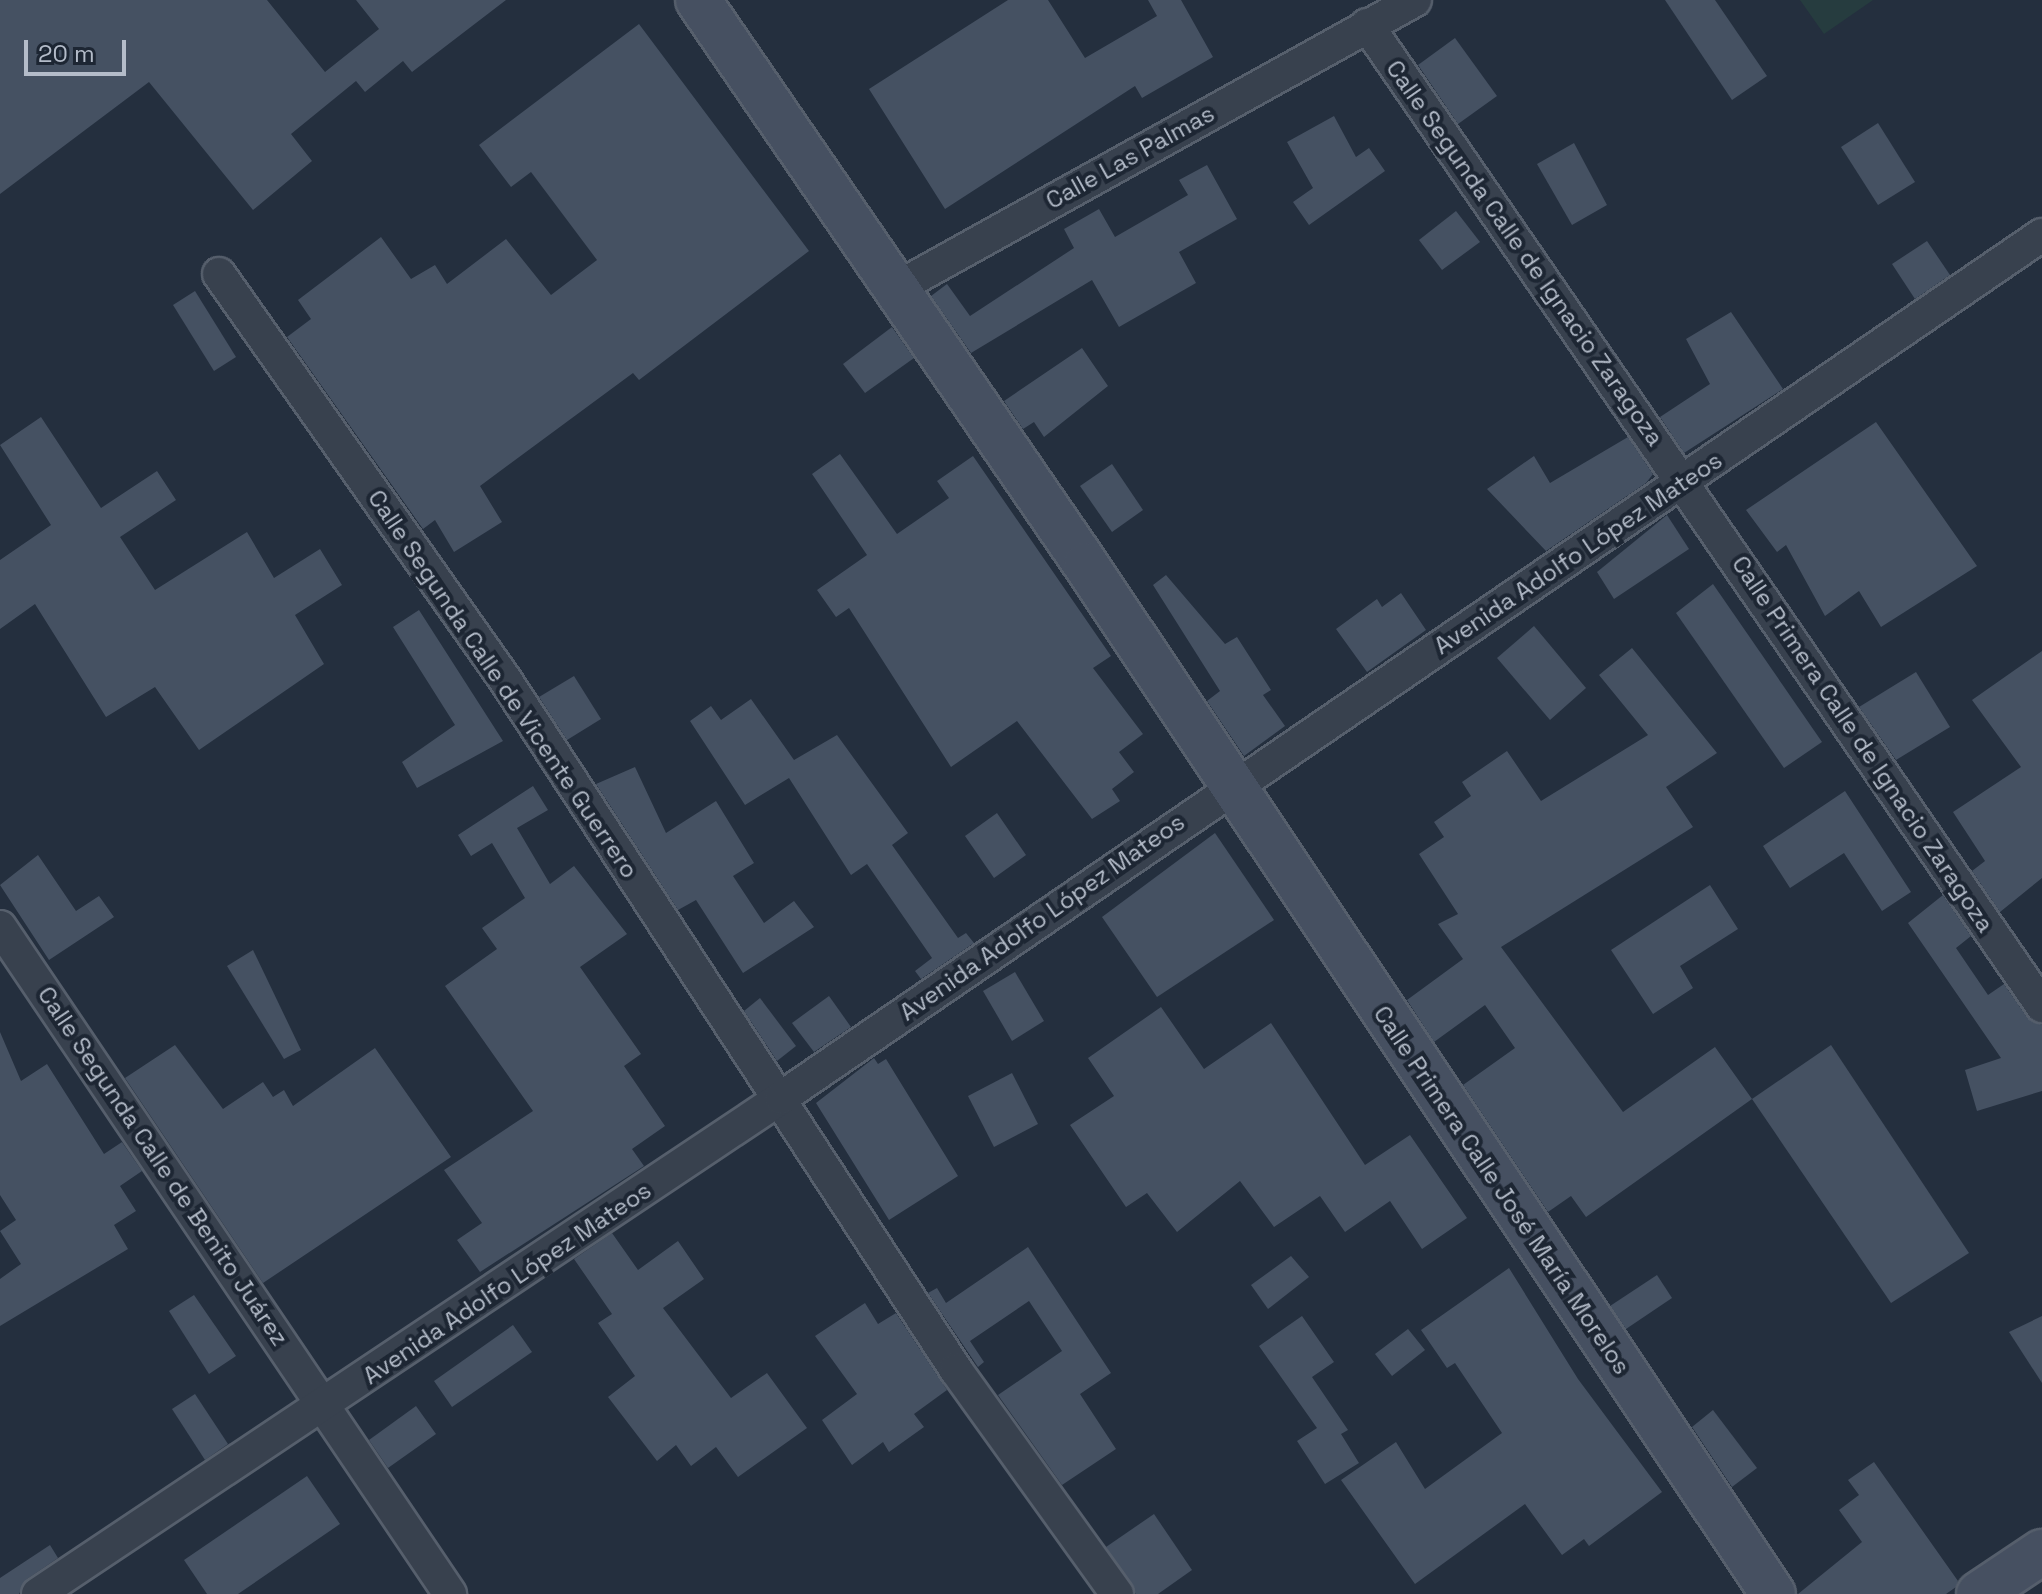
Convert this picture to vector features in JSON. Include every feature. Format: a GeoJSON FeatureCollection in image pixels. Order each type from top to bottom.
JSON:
{"type":"FeatureCollection","features":[{"type":"Feature","properties":{"kind":"street","name":"Calle Primera Calle José María Morelos"},"geometry":{"type":"LineString","coordinates":[[698,0],[1232,786],[1773,1594]]}},
{"type":"Feature","properties":{"kind":"street","name":"Calle Las Palmas"},"geometry":{"type":"LineString","coordinates":[[893,290],[1415,0]]}},
{"type":"Feature","properties":{"kind":"street","name":"Calle Segunda Calle de Ignacio Zaragoza"},"geometry":{"type":"LineString","coordinates":[[1367,25],[1684,482]]}},
{"type":"Feature","properties":{"kind":"street","name":"Avenida Adolfo López Mateos"},"geometry":{"type":"LineString","coordinates":[[38,1594],[326,1405],[781,1098],[1232,786],[1684,482],[2042,235]]}},
{"type":"Feature","properties":{"kind":"street","name":"Calle Segunda Calle de Vicente Guerrero"},"geometry":{"type":"LineString","coordinates":[[219,274],[506,681],[956,1370],[1117,1594]]}},
{"type":"Feature","properties":{"kind":"street","name":"Calle Primera Calle de Ignacio Zaragoza"},"geometry":{"type":"LineString","coordinates":[[1684,482],[2042,1006]]}},
{"type":"Feature","properties":{"kind":"street","name":"Calle Segunda Calle de Benito Juárez"},"geometry":{"type":"LineString","coordinates":[[0,927],[326,1405],[450,1594]]}},
{"type":"Feature","properties":{"kind":"street"},"geometry":{"type":"LineString","coordinates":[[1979,1594],[2042,1552]]}},
{"type":"Feature","properties":{"kind":"green space"},"geometry":{"type":"Polygon","coordinates":[[[1800,0],[1873,0],[1824,34],[1800,0]]]}},
{"type":"Feature","properties":{"kind":"building"},"geometry":{"type":"Polygon","coordinates":[[[0,0],[267,0],[325,72],[379,29],[356,0],[506,0],[412,72],[403,61],[365,92],[356,81],[291,134],[312,161],[253,210],[149,82],[0,194],[0,0]]]}},
{"type":"Feature","properties":{"kind":"building"},"geometry":{"type":"Polygon","coordinates":[[[1008,0],[1048,0],[1085,58],[1157,16],[1148,0],[1181,0],[1213,57],[1142,98],[1135,86],[945,209],[869,89],[1008,0]]]}},
{"type":"Feature","properties":{"kind":"building"},"geometry":{"type":"Polygon","coordinates":[[[1665,0],[1715,0],[1767,76],[1732,100],[1665,0]]]}},
{"type":"Feature","properties":{"kind":"building"},"geometry":{"type":"Polygon","coordinates":[[[639,24],[809,251],[639,380],[633,373],[480,486],[502,522],[454,552],[435,520],[423,529],[287,337],[311,319],[298,300],[381,237],[411,279],[435,265],[447,284],[506,239],[551,295],[597,260],[531,172],[511,187],[479,145],[639,24]]]}},
{"type":"Feature","properties":{"kind":"building"},"geometry":{"type":"Polygon","coordinates":[[[1455,38],[1497,96],[1458,124],[1418,65],[1455,38]]]}},
{"type":"Feature","properties":{"kind":"building"},"geometry":{"type":"Polygon","coordinates":[[[1334,116],[1356,157],[1369,148],[1385,171],[1309,225],[1293,202],[1313,188],[1287,142],[1334,116]]]}},
{"type":"Feature","properties":{"kind":"building"},"geometry":{"type":"Polygon","coordinates":[[[1878,123],[1915,182],[1878,205],[1841,147],[1878,123]]]}},
{"type":"Feature","properties":{"kind":"building"},"geometry":{"type":"Polygon","coordinates":[[[1574,143],[1607,205],[1572,225],[1537,164],[1574,143]]]}},
{"type":"Feature","properties":{"kind":"building"},"geometry":{"type":"Polygon","coordinates":[[[1207,165],[1237,219],[1179,252],[1196,283],[1119,327],[1092,280],[971,353],[931,296],[947,284],[970,316],[1074,248],[1064,229],[1099,209],[1115,237],[1188,195],[1179,180],[1207,165]]]}},
{"type":"Feature","properties":{"kind":"building"},"geometry":{"type":"Polygon","coordinates":[[[1456,211],[1480,242],[1442,270],[1419,240],[1456,211]]]}},
{"type":"Feature","properties":{"kind":"building"},"geometry":{"type":"Polygon","coordinates":[[[1927,241],[1950,275],[1915,299],[1892,264],[1927,241]]]}},
{"type":"Feature","properties":{"kind":"building"},"geometry":{"type":"Polygon","coordinates":[[[195,291],[236,357],[214,371],[173,305],[195,291]]]}},
{"type":"Feature","properties":{"kind":"building"},"geometry":{"type":"Polygon","coordinates":[[[1731,312],[1783,389],[1684,453],[1660,417],[1710,384],[1686,339],[1731,312]]]}},
{"type":"Feature","properties":{"kind":"building"},"geometry":{"type":"Polygon","coordinates":[[[892,327],[914,358],[865,393],[843,364],[892,327]]]}},
{"type":"Feature","properties":{"kind":"building"},"geometry":{"type":"Polygon","coordinates":[[[1082,348],[1108,386],[1044,437],[1034,422],[1023,429],[1004,401],[1082,348]]]}},
{"type":"Feature","properties":{"kind":"building"},"geometry":{"type":"Polygon","coordinates":[[[41,417],[101,508],[157,471],[176,500],[120,537],[155,590],[247,532],[274,578],[320,549],[342,585],[295,615],[324,664],[199,750],[155,687],[106,717],[35,604],[0,629],[0,560],[51,525],[0,445],[41,417]]]}},
{"type":"Feature","properties":{"kind":"building"},"geometry":{"type":"Polygon","coordinates":[[[1876,422],[1977,566],[1881,627],[1859,591],[1825,616],[1786,545],[1777,552],[1746,510],[1876,422]]]}},
{"type":"Feature","properties":{"kind":"building"},"geometry":{"type":"Polygon","coordinates":[[[1628,437],[1653,474],[1646,483],[1546,551],[1487,489],[1534,456],[1550,483],[1628,437]]]}},
{"type":"Feature","properties":{"kind":"building"},"geometry":{"type":"Polygon","coordinates":[[[840,454],[897,534],[949,498],[937,481],[973,456],[1111,656],[1093,668],[1143,734],[1119,752],[1134,772],[1112,789],[1120,801],[1092,819],[1017,721],[951,767],[849,608],[836,617],[817,590],[867,555],[812,474],[840,454]]]}},
{"type":"Feature","properties":{"kind":"building"},"geometry":{"type":"Polygon","coordinates":[[[1112,464],[1143,510],[1112,532],[1080,486],[1112,464]]]}},
{"type":"Feature","properties":{"kind":"building"},"geometry":{"type":"Polygon","coordinates":[[[1667,515],[1689,549],[1614,599],[1597,572],[1667,515]]]}},
{"type":"Feature","properties":{"kind":"building"},"geometry":{"type":"Polygon","coordinates":[[[1166,575],[1225,644],[1237,637],[1271,690],[1263,695],[1285,726],[1244,756],[1207,701],[1220,691],[1153,585],[1166,575]]]}},
{"type":"Feature","properties":{"kind":"building"},"geometry":{"type":"Polygon","coordinates":[[[1713,584],[1822,742],[1784,768],[1676,613],[1713,584]]]}},
{"type":"Feature","properties":{"kind":"building"},"geometry":{"type":"Polygon","coordinates":[[[1401,593],[1426,630],[1367,672],[1336,629],[1377,599],[1382,607],[1401,593]]]}},
{"type":"Feature","properties":{"kind":"building"},"geometry":{"type":"Polygon","coordinates":[[[419,610],[503,741],[417,788],[402,762],[455,725],[393,627],[419,610]]]}},
{"type":"Feature","properties":{"kind":"building"},"geometry":{"type":"Polygon","coordinates":[[[1534,626],[1586,688],[1550,720],[1497,658],[1534,626]]]}},
{"type":"Feature","properties":{"kind":"building"},"geometry":{"type":"Polygon","coordinates":[[[1632,648],[1717,753],[1666,787],[1693,827],[1501,947],[1623,1112],[1715,1047],[1752,1099],[1586,1217],[1571,1196],[1548,1212],[1463,1085],[1515,1048],[1485,1005],[1434,1042],[1407,1000],[1463,959],[1438,924],[1458,914],[1419,854],[1444,837],[1434,822],[1471,796],[1462,782],[1507,751],[1541,801],[1648,735],[1599,675],[1632,648]]]}},
{"type":"Feature","properties":{"kind":"building"},"geometry":{"type":"Polygon","coordinates":[[[2042,651],[2042,878],[2000,912],[1972,871],[1985,861],[1953,812],[2021,767],[1972,700],[2042,651]]]}},
{"type":"Feature","properties":{"kind":"building"},"geometry":{"type":"Polygon","coordinates":[[[1916,672],[1950,727],[1896,760],[1859,707],[1916,672]]]}},
{"type":"Feature","properties":{"kind":"building"},"geometry":{"type":"Polygon","coordinates":[[[574,676],[601,719],[567,740],[539,697],[574,676]]]}},
{"type":"Feature","properties":{"kind":"building"},"geometry":{"type":"Polygon","coordinates":[[[751,699],[794,760],[837,735],[908,833],[892,845],[958,938],[966,933],[974,943],[921,979],[915,971],[932,958],[867,864],[851,875],[789,778],[745,805],[690,721],[711,706],[721,720],[751,699]]]}},
{"type":"Feature","properties":{"kind":"building"},"geometry":{"type":"Polygon","coordinates":[[[635,767],[666,833],[716,801],[754,863],[733,876],[764,923],[794,901],[814,927],[743,973],[696,900],[678,910],[596,784],[635,767]]]}},
{"type":"Feature","properties":{"kind":"building"},"geometry":{"type":"Polygon","coordinates":[[[533,786],[548,810],[517,828],[550,884],[574,866],[627,934],[580,967],[641,1054],[624,1066],[665,1126],[632,1149],[644,1166],[480,1272],[457,1240],[482,1223],[444,1170],[533,1111],[445,986],[497,949],[482,928],[525,898],[492,843],[471,856],[458,835],[533,786]]]}},
{"type":"Feature","properties":{"kind":"building"},"geometry":{"type":"Polygon","coordinates":[[[1845,791],[1911,892],[1882,911],[1844,853],[1790,888],[1763,846],[1845,791]]]}},
{"type":"Feature","properties":{"kind":"building"},"geometry":{"type":"Polygon","coordinates":[[[997,813],[1026,855],[994,878],[965,836],[997,813]]]}},
{"type":"Feature","properties":{"kind":"building"},"geometry":{"type":"Polygon","coordinates":[[[1215,833],[1274,920],[1157,997],[1102,917],[1215,833]]]}},
{"type":"Feature","properties":{"kind":"building"},"geometry":{"type":"Polygon","coordinates":[[[38,855],[76,911],[99,896],[114,917],[49,960],[0,885],[38,855]]]}},
{"type":"Feature","properties":{"kind":"building"},"geometry":{"type":"Polygon","coordinates":[[[1710,885],[1738,929],[1680,966],[1693,988],[1653,1014],[1611,950],[1710,885]]]}},
{"type":"Feature","properties":{"kind":"building"},"geometry":{"type":"Polygon","coordinates":[[[1943,895],[1971,936],[1956,948],[1988,995],[2004,984],[2027,1017],[2042,1025],[2042,1091],[1977,1111],[1965,1070],[2001,1058],[1908,923],[1943,895]]]}},
{"type":"Feature","properties":{"kind":"building"},"geometry":{"type":"Polygon","coordinates":[[[253,950],[301,1050],[284,1059],[227,966],[253,950]]]}},
{"type":"Feature","properties":{"kind":"building"},"geometry":{"type":"Polygon","coordinates":[[[1015,972],[1044,1021],[1012,1041],[983,991],[1015,972]]]}},
{"type":"Feature","properties":{"kind":"building"},"geometry":{"type":"Polygon","coordinates":[[[829,996],[851,1027],[814,1052],[792,1023],[829,996]]]}},
{"type":"Feature","properties":{"kind":"building"},"geometry":{"type":"Polygon","coordinates":[[[760,998],[796,1046],[777,1061],[744,1011],[760,998]]]}},
{"type":"Feature","properties":{"kind":"building"},"geometry":{"type":"Polygon","coordinates":[[[1161,1007],[1204,1069],[1271,1023],[1365,1165],[1410,1135],[1467,1218],[1422,1249],[1390,1201],[1345,1232],[1320,1196],[1274,1227],[1240,1181],[1177,1232],[1147,1193],[1126,1207],[1070,1125],[1114,1096],[1088,1058],[1161,1007]]]}},
{"type":"Feature","properties":{"kind":"building"},"geometry":{"type":"Polygon","coordinates":[[[0,1032],[21,1081],[47,1064],[104,1154],[122,1142],[142,1171],[120,1186],[136,1211],[114,1225],[128,1249],[0,1326],[0,1279],[21,1264],[0,1231],[16,1220],[0,1195],[0,1032]]]}},
{"type":"Feature","properties":{"kind":"building"},"geometry":{"type":"Polygon","coordinates":[[[175,1045],[223,1109],[263,1082],[273,1097],[284,1090],[293,1106],[375,1048],[451,1157],[263,1283],[125,1078],[175,1045]]]}},
{"type":"Feature","properties":{"kind":"building"},"geometry":{"type":"Polygon","coordinates":[[[1831,1045],[1969,1253],[1891,1303],[1752,1099],[1831,1045]]]}},
{"type":"Feature","properties":{"kind":"building"},"geometry":{"type":"Polygon","coordinates":[[[874,1058],[878,1064],[886,1059],[958,1176],[889,1220],[816,1103],[874,1058]]]}},
{"type":"Feature","properties":{"kind":"building"},"geometry":{"type":"Polygon","coordinates":[[[1012,1073],[1038,1124],[994,1147],[968,1096],[1012,1073]]]}},
{"type":"Feature","properties":{"kind":"building"},"geometry":{"type":"Polygon","coordinates":[[[612,1233],[638,1270],[678,1241],[704,1279],[663,1308],[731,1398],[767,1373],[807,1428],[738,1477],[716,1447],[691,1466],[676,1445],[657,1461],[608,1397],[635,1376],[598,1323],[612,1314],[574,1259],[612,1233]]]}},
{"type":"Feature","properties":{"kind":"building"},"geometry":{"type":"Polygon","coordinates":[[[1028,1247],[1111,1373],[1080,1394],[1116,1449],[1062,1485],[998,1395],[1062,1351],[1029,1301],[970,1341],[984,1362],[978,1367],[928,1293],[937,1288],[946,1303],[1028,1247]]]}},
{"type":"Feature","properties":{"kind":"building"},"geometry":{"type":"Polygon","coordinates":[[[1291,1256],[1309,1277],[1268,1309],[1251,1285],[1291,1256]]]}},
{"type":"Feature","properties":{"kind":"building"},"geometry":{"type":"Polygon","coordinates":[[[1509,1268],[1578,1379],[1662,1492],[1589,1546],[1584,1539],[1562,1555],[1525,1504],[1415,1584],[1341,1480],[1396,1442],[1425,1489],[1502,1433],[1455,1363],[1447,1368],[1421,1330],[1509,1268]]]}},
{"type":"Feature","properties":{"kind":"building"},"geometry":{"type":"Polygon","coordinates":[[[1657,1275],[1672,1298],[1626,1329],[1610,1306],[1657,1275]]]}},
{"type":"Feature","properties":{"kind":"building"},"geometry":{"type":"Polygon","coordinates":[[[194,1295],[236,1356],[209,1374],[169,1311],[194,1295]]]}},
{"type":"Feature","properties":{"kind":"building"},"geometry":{"type":"Polygon","coordinates":[[[865,1303],[878,1324],[896,1313],[947,1390],[914,1414],[924,1427],[889,1452],[883,1442],[852,1465],[822,1420],[857,1394],[815,1336],[865,1303]]]}},
{"type":"Feature","properties":{"kind":"building"},"geometry":{"type":"Polygon","coordinates":[[[1302,1316],[1334,1362],[1312,1377],[1348,1430],[1341,1434],[1359,1463],[1325,1484],[1297,1441],[1317,1428],[1259,1346],[1302,1316]]]}},
{"type":"Feature","properties":{"kind":"building"},"geometry":{"type":"Polygon","coordinates":[[[2042,1316],[2042,1383],[2009,1332],[2042,1316]]]}},
{"type":"Feature","properties":{"kind":"building"},"geometry":{"type":"Polygon","coordinates":[[[513,1325],[532,1352],[452,1407],[434,1381],[513,1325]]]}},
{"type":"Feature","properties":{"kind":"building"},"geometry":{"type":"Polygon","coordinates":[[[1408,1329],[1425,1350],[1392,1376],[1375,1354],[1408,1329]]]}},
{"type":"Feature","properties":{"kind":"building"},"geometry":{"type":"Polygon","coordinates":[[[195,1394],[228,1444],[205,1460],[172,1409],[195,1394]]]}},
{"type":"Feature","properties":{"kind":"building"},"geometry":{"type":"Polygon","coordinates":[[[416,1406],[436,1434],[388,1468],[369,1440],[416,1406]]]}},
{"type":"Feature","properties":{"kind":"building"},"geometry":{"type":"Polygon","coordinates":[[[1713,1410],[1757,1468],[1732,1487],[1692,1427],[1713,1410]]]}},
{"type":"Feature","properties":{"kind":"building"},"geometry":{"type":"Polygon","coordinates":[[[1874,1462],[1958,1581],[1956,1587],[1946,1594],[1798,1594],[1862,1542],[1839,1510],[1859,1495],[1848,1480],[1874,1462]]]}},
{"type":"Feature","properties":{"kind":"building"},"geometry":{"type":"Polygon","coordinates":[[[307,1476],[340,1524],[238,1594],[207,1594],[184,1560],[307,1476]]]}},
{"type":"Feature","properties":{"kind":"building"},"geometry":{"type":"Polygon","coordinates":[[[1154,1514],[1192,1570],[1158,1594],[1136,1594],[1106,1547],[1154,1514]]]}},
{"type":"Feature","properties":{"kind":"building"},"geometry":{"type":"Polygon","coordinates":[[[50,1545],[58,1558],[27,1579],[19,1594],[0,1594],[0,1578],[50,1545]]]}}]}
